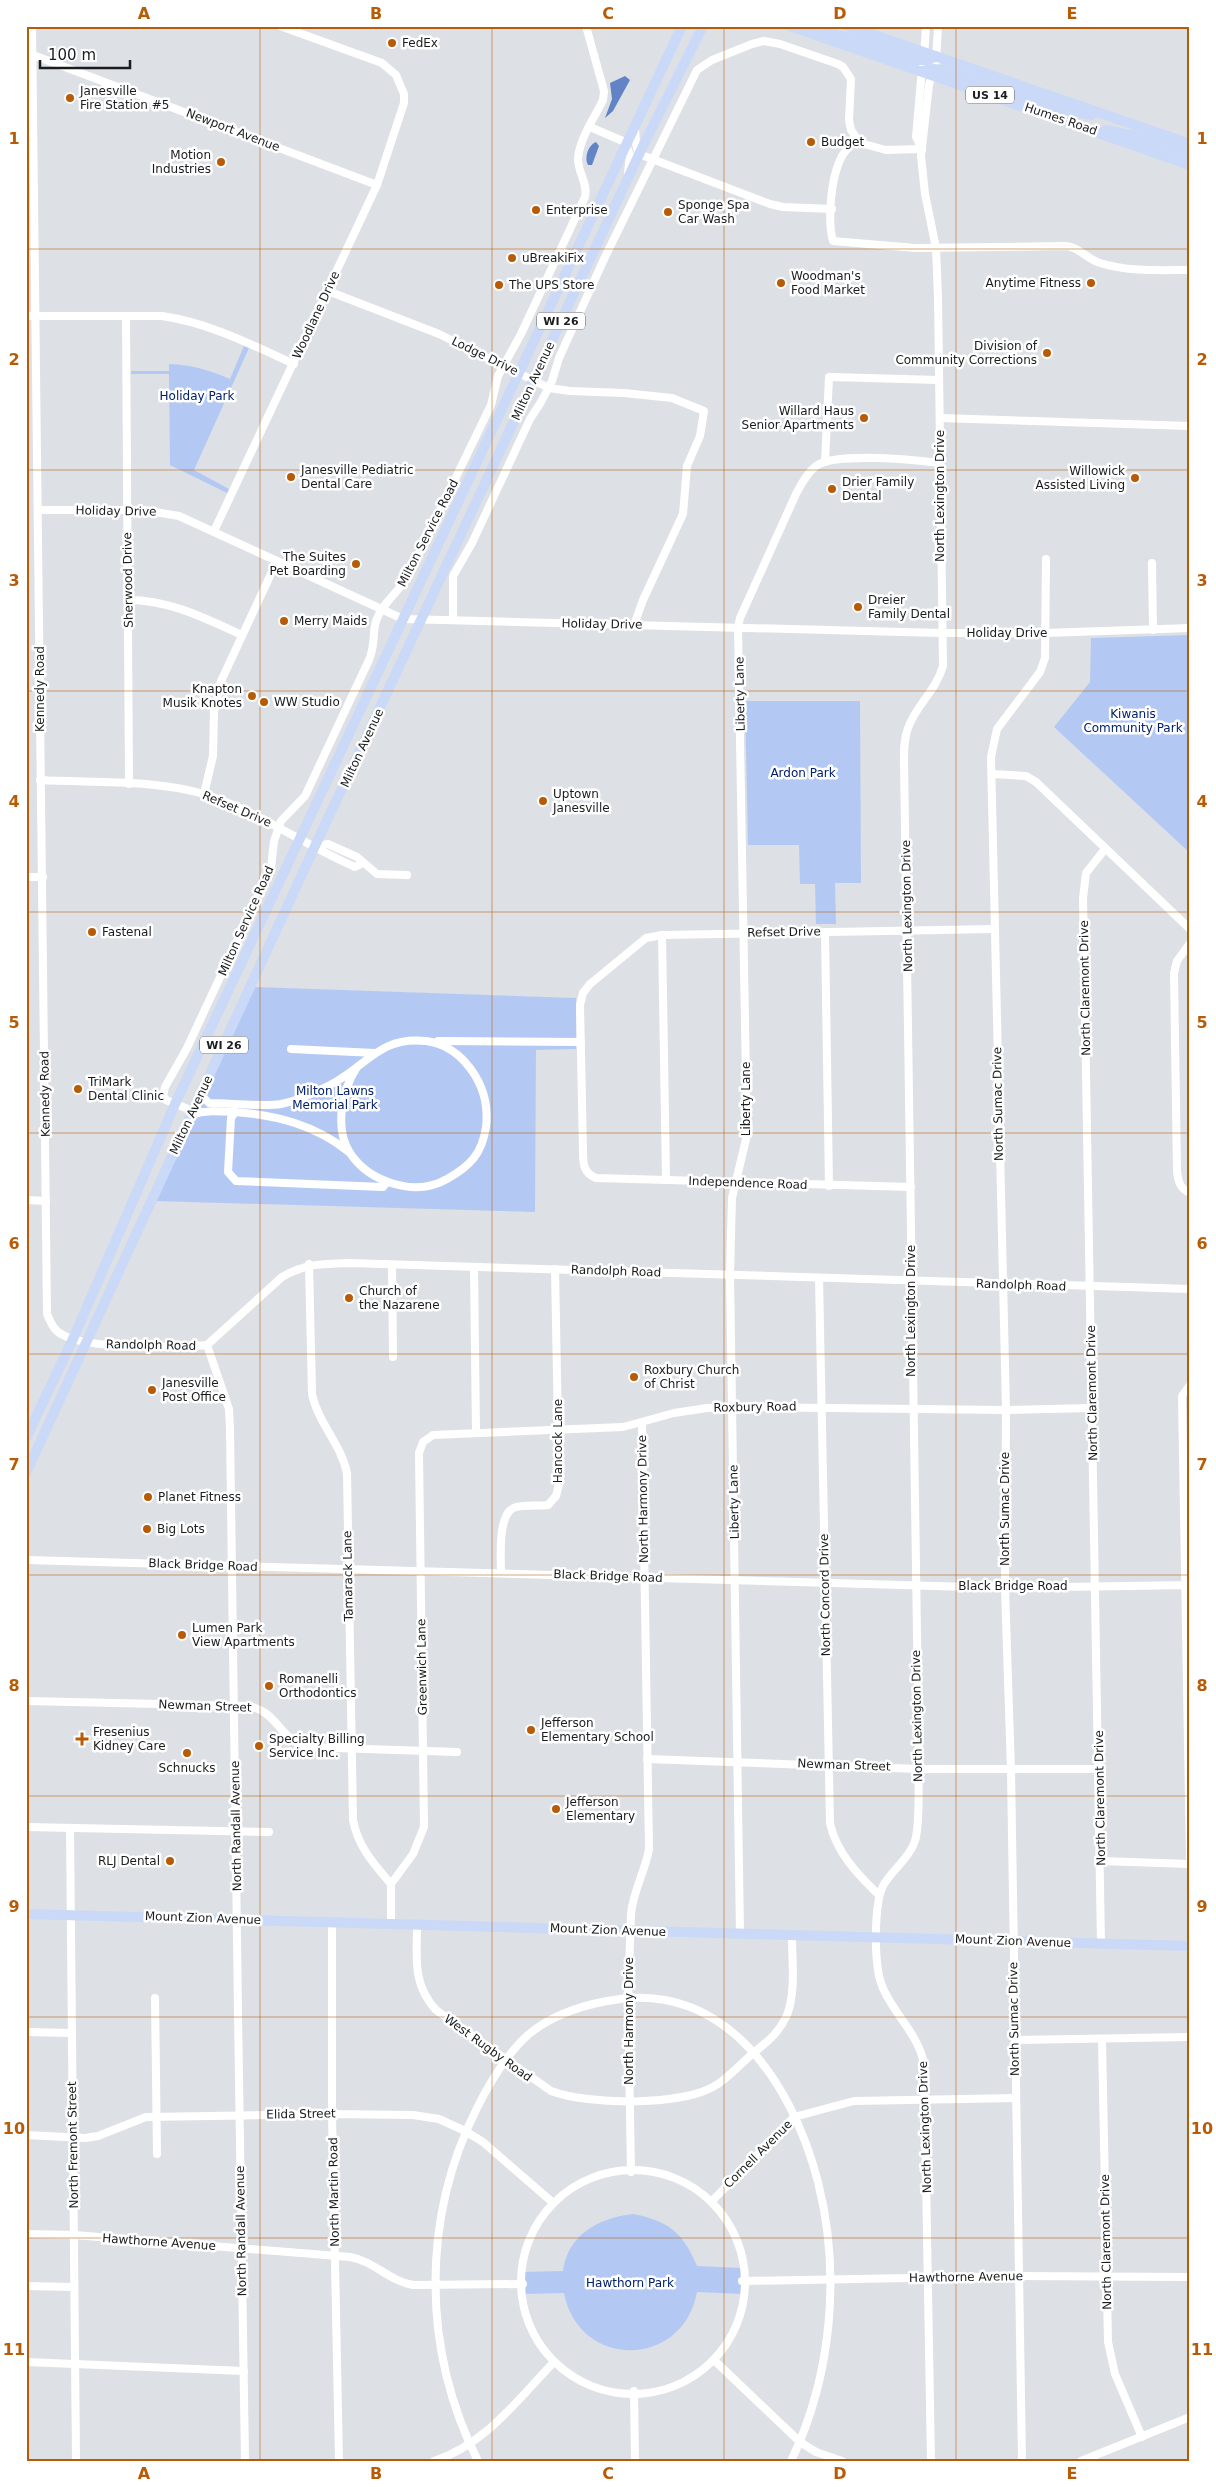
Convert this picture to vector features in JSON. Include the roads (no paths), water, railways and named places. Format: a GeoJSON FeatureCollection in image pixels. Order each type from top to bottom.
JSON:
{"type":"FeatureCollection","features":[{"type":"Feature","properties":{"kind":"main road","name":"Milton Avenue"},"geometry":{"type":"LineString","coordinates":[[26,1438],[73,1339],[175,1104],[682,26]]}},
{"type":"Feature","properties":{"kind":"main road"},"geometry":{"type":"LineString","coordinates":[[702,29],[711,26]]}},
{"type":"Feature","properties":{"kind":"main road"},"geometry":{"type":"LineString","coordinates":[[848,26],[924,56]]}},
{"type":"Feature","properties":{"kind":"main road"},"geometry":{"type":"LineString","coordinates":[[794,28],[852,38],[924,56],[936,56]]}},
{"type":"Feature","properties":{"kind":"main road","name":"Humes Road"},"geometry":{"type":"LineString","coordinates":[[794,28],[929,72],[1190,165]]}},
{"type":"Feature","properties":{"kind":"main road","name":"Milton Avenue"},"geometry":{"type":"LineString","coordinates":[[26,1473],[200,1095],[641,150],[702,29]]}},
{"type":"Feature","properties":{"kind":"main road","name":"Humes Road"},"geometry":{"type":"LineString","coordinates":[[936,56],[1190,144]]}},
{"type":"Feature","properties":{"kind":"main road"},"geometry":{"type":"LineString","coordinates":[[929,72],[946,70],[1062,109],[1120,120]]}},
{"type":"Feature","properties":{"kind":"main road"},"geometry":{"type":"LineString","coordinates":[[1089,129],[1132,134],[1190,154]]}},
{"type":"Feature","properties":{"kind":"main road","name":"Mount Zion Avenue"},"geometry":{"type":"LineString","coordinates":[[26,1914],[1190,1946]]}},
{"type":"Feature","properties":{"kind":"street","name":"Kennedy Road"},"geometry":{"type":"LineString","coordinates":[[32,26],[47,1314],[52,1327],[62,1335],[73,1339]]}},
{"type":"Feature","properties":{"kind":"street","name":"Woodlane Drive"},"geometry":{"type":"LineString","coordinates":[[214,531],[377,185],[402,114],[404,94],[396,75],[382,63],[280,26]]}},
{"type":"Feature","properties":{"kind":"street","name":"Milton Service Road"},"geometry":{"type":"LineString","coordinates":[[175,1104],[164,1098],[165,1087],[187,1048],[271,868],[274,841],[279,827],[285,817],[305,796],[369,660],[375,642],[376,622],[381,610],[401,589],[408,576],[491,405],[503,366],[521,334],[585,197],[586,184],[578,160],[581,148],[603,100],[604,91],[586,26]]}},
{"type":"Feature","properties":{"kind":"street","name":"North Lexington Drive"},"geometry":{"type":"LineString","coordinates":[[926,26],[924,56],[929,72]]}},
{"type":"Feature","properties":{"kind":"street","name":"North Lexington Drive"},"geometry":{"type":"LineString","coordinates":[[931,2461],[926,2099],[922,2050],[882,1986],[878,1970],[877,1910],[879,1895],[884,1884],[910,1850],[916,1838],[919,1768],[910,1280],[911,1187],[904,743],[908,728],[915,714],[940,679],[943,666],[936,248],[925,194],[922,149],[916,140],[929,72],[936,56],[938,26]]}},
{"type":"Feature","properties":{"kind":"street"},"geometry":{"type":"LineString","coordinates":[[453,620],[453,576],[472,542],[530,419],[549,388],[558,358],[636,190],[697,70],[712,60],[764,41],[795,49],[843,67],[851,79],[849,120],[851,130],[860,143],[886,150],[922,149]]}},
{"type":"Feature","properties":{"kind":"street","name":"Newport Avenue"},"geometry":{"type":"LineString","coordinates":[[32,55],[377,185]]}},
{"type":"Feature","properties":{"kind":"street"},"geometry":{"type":"LineString","coordinates":[[636,121],[635,138],[641,150],[652,158],[770,204],[784,207],[832,209]]}},
{"type":"Feature","properties":{"kind":"street"},"geometry":{"type":"LineString","coordinates":[[590,127],[626,142],[630,155],[627,180]]}},
{"type":"Feature","properties":{"kind":"street"},"geometry":{"type":"LineString","coordinates":[[857,139],[844,153],[836,172],[832,209],[833,241],[936,248],[1066,246],[1074,248],[1088,258],[1104,265],[1139,269],[1190,270]]}},
{"type":"Feature","properties":{"kind":"street","name":"Lodge Drive"},"geometry":{"type":"LineString","coordinates":[[328,291],[430,330],[549,388],[672,398],[704,412],[700,436],[687,466],[683,514],[643,600],[634,624]]}},
{"type":"Feature","properties":{"kind":"street"},"geometry":{"type":"LineString","coordinates":[[26,316],[162,316],[197,322],[215,328],[294,364]]}},
{"type":"Feature","properties":{"kind":"street","name":"Sherwood Drive"},"geometry":{"type":"LineString","coordinates":[[126,316],[130,784]]}},
{"type":"Feature","properties":{"kind":"street"},"geometry":{"type":"LineString","coordinates":[[825,462],[829,377],[939,380]]}},
{"type":"Feature","properties":{"kind":"street"},"geometry":{"type":"LineString","coordinates":[[940,418],[1190,426]]}},
{"type":"Feature","properties":{"kind":"street","name":"Liberty Lane"},"geometry":{"type":"LineString","coordinates":[[740,1934],[739,1762],[730,1275],[730,1217],[747,1135],[738,627],[742,612],[796,494],[804,478],[816,466],[832,459],[849,458],[940,463]]}},
{"type":"Feature","properties":{"kind":"street","name":"Holiday Drive"},"geometry":{"type":"LineString","coordinates":[[38,510],[156,511],[179,516],[403,619],[423,618],[584,625],[634,624],[941,633],[1045,633],[1190,628]]}},
{"type":"Feature","properties":{"kind":"street","name":"North Sumac Drive"},"geometry":{"type":"LineString","coordinates":[[1022,2461],[1011,1770],[1005,1588],[1006,1410],[992,774],[993,742],[997,729],[1040,672],[1045,658],[1046,559]]}},
{"type":"Feature","properties":{"kind":"street"},"geometry":{"type":"LineString","coordinates":[[204,794],[213,756],[216,697],[242,635],[277,562]]}},
{"type":"Feature","properties":{"kind":"street"},"geometry":{"type":"LineString","coordinates":[[1152,563],[1153,630]]}},
{"type":"Feature","properties":{"kind":"street"},"geometry":{"type":"LineString","coordinates":[[128,600],[147,600],[172,605],[242,635]]}},
{"type":"Feature","properties":{"kind":"street"},"geometry":{"type":"LineString","coordinates":[[992,774],[1026,776],[1036,782],[1190,930]]}},
{"type":"Feature","properties":{"kind":"street","name":"Refset Drive"},"geometry":{"type":"LineString","coordinates":[[40,780],[169,786],[204,794],[279,827],[316,846],[328,844],[357,857],[377,874],[408,875]]}},
{"type":"Feature","properties":{"kind":"street","name":"North Claremont Drive"},"geometry":{"type":"LineString","coordinates":[[1101,1944],[1100,1769],[1083,885],[1086,873],[1105,848]]}},
{"type":"Feature","properties":{"kind":"street"},"geometry":{"type":"LineString","coordinates":[[26,877],[43,877]]}},
{"type":"Feature","properties":{"kind":"street","name":"Refset Drive"},"geometry":{"type":"LineString","coordinates":[[581,1042],[580,1006],[583,993],[590,984],[646,938],[662,935],[994,929]]}},
{"type":"Feature","properties":{"kind":"street"},"geometry":{"type":"LineString","coordinates":[[826,932],[829,1186]]}},
{"type":"Feature","properties":{"kind":"street"},"geometry":{"type":"LineString","coordinates":[[662,935],[666,1180]]}},
{"type":"Feature","properties":{"kind":"street"},"geometry":{"type":"LineString","coordinates":[[1190,943],[1177,961],[1174,973],[1177,1171],[1178,1182],[1184,1191],[1190,1193]]}},
{"type":"Feature","properties":{"kind":"street"},"geometry":{"type":"LineString","coordinates":[[200,1095],[209,1103],[281,1104],[332,1084],[375,1053],[400,1041],[581,1042]]}},
{"type":"Feature","properties":{"kind":"street"},"geometry":{"type":"LineString","coordinates":[[175,1104],[192,1113],[206,1111],[233,1115],[277,1117],[326,1136],[350,1152],[369,1171],[387,1182],[410,1187],[427,1186],[444,1181],[470,1163],[482,1148],[488,1112],[478,1078],[460,1057],[444,1045],[423,1041]]}},
{"type":"Feature","properties":{"kind":"street"},"geometry":{"type":"LineString","coordinates":[[460,1057],[461,1048],[466,1042]]}},
{"type":"Feature","properties":{"kind":"street","name":"Independence Road"},"geometry":{"type":"LineString","coordinates":[[581,1042],[583,1153],[586,1171],[596,1178],[911,1187]]}},
{"type":"Feature","properties":{"kind":"street"},"geometry":{"type":"LineString","coordinates":[[291,1049],[375,1053]]}},
{"type":"Feature","properties":{"kind":"street"},"geometry":{"type":"LineString","coordinates":[[350,1152],[343,1132],[342,1109],[344,1093],[357,1067]]}},
{"type":"Feature","properties":{"kind":"street"},"geometry":{"type":"LineString","coordinates":[[332,1084],[341,1088],[344,1093]]}},
{"type":"Feature","properties":{"kind":"street"},"geometry":{"type":"LineString","coordinates":[[277,1117],[283,1111],[281,1104]]}},
{"type":"Feature","properties":{"kind":"street"},"geometry":{"type":"LineString","coordinates":[[233,1115],[228,1172],[236,1181],[383,1187],[387,1182]]}},
{"type":"Feature","properties":{"kind":"street"},"geometry":{"type":"LineString","coordinates":[[360,1186],[369,1171]]}},
{"type":"Feature","properties":{"kind":"street"},"geometry":{"type":"LineString","coordinates":[[26,1200],[46,1201]]}},
{"type":"Feature","properties":{"kind":"street","name":"Randolph Road"},"geometry":{"type":"LineString","coordinates":[[73,1339],[86,1343],[207,1345],[282,1277],[309,1264],[350,1262],[392,1265],[910,1280],[1003,1285],[1190,1289]]}},
{"type":"Feature","properties":{"kind":"street","name":"Tamarack Lane"},"geometry":{"type":"LineString","coordinates":[[309,1264],[312,1394],[315,1409],[338,1447],[347,1473],[351,1749],[356,1835],[362,1848],[391,1884]]}},
{"type":"Feature","properties":{"kind":"street"},"geometry":{"type":"LineString","coordinates":[[392,1265],[393,1357]]}},
{"type":"Feature","properties":{"kind":"street"},"geometry":{"type":"LineString","coordinates":[[474,1266],[476,1432]]}},
{"type":"Feature","properties":{"kind":"street","name":"Hancock Lane"},"geometry":{"type":"LineString","coordinates":[[501,1573],[503,1521],[507,1512],[515,1507],[548,1505],[556,1496],[559,1484],[555,1269]]}},
{"type":"Feature","properties":{"kind":"street","name":"North Concord Drive"},"geometry":{"type":"LineString","coordinates":[[819,1278],[830,1823],[834,1840],[840,1852],[879,1895]]}},
{"type":"Feature","properties":{"kind":"street","name":"North Randall Avenue"},"geometry":{"type":"LineString","coordinates":[[207,1345],[229,1409],[245,2461]]}},
{"type":"Feature","properties":{"kind":"street"},"geometry":{"type":"LineString","coordinates":[[1190,1385],[1182,1396],[1187,1585],[1190,1859]]}},
{"type":"Feature","properties":{"kind":"street","name":"Roxbury Road"},"geometry":{"type":"LineString","coordinates":[[423,1442],[432,1435],[622,1427],[674,1413],[707,1408],[822,1407],[1006,1410],[1092,1408]]}},
{"type":"Feature","properties":{"kind":"street","name":"North Harmony Drive"},"geometry":{"type":"LineString","coordinates":[[631,2172],[628,1997],[630,1931],[632,1900],[646,1863],[649,1849],[642,1423]]}},
{"type":"Feature","properties":{"kind":"street","name":"Greenwich Lane"},"geometry":{"type":"LineString","coordinates":[[391,1884],[413,1854],[424,1826],[418,1453],[423,1442]]}},
{"type":"Feature","properties":{"kind":"street","name":"Black Bridge Road"},"geometry":{"type":"LineString","coordinates":[[26,1560],[1005,1588],[1187,1585]]}},
{"type":"Feature","properties":{"kind":"street","name":"Newman Street"},"geometry":{"type":"LineString","coordinates":[[26,1701],[255,1707],[264,1710],[273,1718],[289,1739],[304,1747],[458,1752]]}},
{"type":"Feature","properties":{"kind":"street","name":"Newman Street"},"geometry":{"type":"LineString","coordinates":[[647,1759],[919,1768],[1100,1769]]}},
{"type":"Feature","properties":{"kind":"street"},"geometry":{"type":"LineString","coordinates":[[26,1827],[236,1833],[269,1832]]}},
{"type":"Feature","properties":{"kind":"street","name":"North Fremont Street"},"geometry":{"type":"LineString","coordinates":[[70,1828],[76,2461]]}},
{"type":"Feature","properties":{"kind":"street"},"geometry":{"type":"LineString","coordinates":[[1100,1861],[1190,1864]]}},
{"type":"Feature","properties":{"kind":"street"},"geometry":{"type":"LineString","coordinates":[[391,1884],[391,1923]]}},
{"type":"Feature","properties":{"kind":"street","name":"North Martin Road"},"geometry":{"type":"LineString","coordinates":[[332,1922],[332,2114],[339,2461]]}},
{"type":"Feature","properties":{"kind":"street","name":"West Rugby Road"},"geometry":{"type":"LineString","coordinates":[[417,1924],[416,1970],[426,1999],[436,2010],[537,2083],[566,2097],[629,2101],[671,2099],[702,2091],[717,2084],[776,2034],[787,2014],[791,1994],[792,1936]]}},
{"type":"Feature","properties":{"kind":"street"},"geometry":{"type":"LineString","coordinates":[[478,2461],[450,2394],[439,2344],[435,2284],[436,2249],[443,2199],[451,2168],[465,2131],[483,2095],[505,2060],[530,2033],[570,2010],[628,1997],[664,1999],[699,2010],[729,2028],[754,2053],[776,2083],[808,2151],[820,2192],[827,2229],[830,2279],[822,2370],[800,2442],[791,2461]]}},
{"type":"Feature","properties":{"kind":"street"},"geometry":{"type":"LineString","coordinates":[[155,1998],[157,2154]]}},
{"type":"Feature","properties":{"kind":"street"},"geometry":{"type":"LineString","coordinates":[[26,2032],[72,2033]]}},
{"type":"Feature","properties":{"kind":"street"},"geometry":{"type":"LineString","coordinates":[[1015,2040],[1190,2037]]}},
{"type":"Feature","properties":{"kind":"street","name":"North Claremont Drive"},"geometry":{"type":"LineString","coordinates":[[1102,2039],[1106,2278],[1110,2358],[1142,2438]]}},
{"type":"Feature","properties":{"kind":"street","name":"Cornell Avenue"},"geometry":{"type":"LineString","coordinates":[[713,2200],[794,2118],[854,2101],[1016,2098]]}},
{"type":"Feature","properties":{"kind":"street","name":"Elida Street"},"geometry":{"type":"LineString","coordinates":[[26,2135],[74,2138],[98,2136],[146,2117],[332,2114],[413,2115],[439,2119],[465,2131],[482,2142],[551,2201]]}},
{"type":"Feature","properties":{"kind":"street"},"geometry":{"type":"LineString","coordinates":[[631,2172],[674,2177],[696,2187],[713,2200],[724,2213],[735,2235],[740,2256],[742,2281],[742,2300],[738,2321],[729,2342],[714,2361],[691,2380],[676,2387],[634,2391],[596,2388],[579,2381],[552,2364],[537,2343],[531,2330],[524,2300],[523,2284],[523,2263],[528,2242],[537,2220],[551,2201],[568,2187],[589,2177],[631,2172]]}},
{"type":"Feature","properties":{"kind":"street","name":"Hawthorne Avenue"},"geometry":{"type":"LineString","coordinates":[[26,2234],[74,2235],[364,2260],[404,2284],[523,2284]]}},
{"type":"Feature","properties":{"kind":"street","name":"Hawthorne Avenue"},"geometry":{"type":"LineString","coordinates":[[742,2281],[1018,2276],[1190,2277]]}},
{"type":"Feature","properties":{"kind":"street"},"geometry":{"type":"LineString","coordinates":[[26,2286],[73,2287]]}},
{"type":"Feature","properties":{"kind":"street"},"geometry":{"type":"LineString","coordinates":[[714,2361],[800,2442],[816,2452],[842,2461]]}},
{"type":"Feature","properties":{"kind":"street"},"geometry":{"type":"LineString","coordinates":[[26,2362],[244,2371]]}},
{"type":"Feature","properties":{"kind":"street"},"geometry":{"type":"LineString","coordinates":[[434,2461],[470,2445],[499,2420],[552,2364]]}},
{"type":"Feature","properties":{"kind":"street"},"geometry":{"type":"LineString","coordinates":[[634,2391],[635,2461]]}},
{"type":"Feature","properties":{"kind":"street"},"geometry":{"type":"LineString","coordinates":[[1081,2461],[1142,2438],[1190,2417]]}},
{"type":"Feature","properties":{"kind":"place","name":"FedEx"},"geometry":{"type":"Point","coordinates":[392,43]}},
{"type":"Feature","properties":{"kind":"place","name":"Janesville Fire Station #5"},"geometry":{"type":"Point","coordinates":[70,98]}},
{"type":"Feature","properties":{"kind":"place","name":"Budget"},"geometry":{"type":"Point","coordinates":[811,142]}},
{"type":"Feature","properties":{"kind":"place","name":"Motion Industries"},"geometry":{"type":"Point","coordinates":[221,162]}},
{"type":"Feature","properties":{"kind":"place","name":"Enterprise"},"geometry":{"type":"Point","coordinates":[536,210]}},
{"type":"Feature","properties":{"kind":"place","name":"Sponge Spa Car Wash"},"geometry":{"type":"Point","coordinates":[668,212]}},
{"type":"Feature","properties":{"kind":"place","name":"uBreakiFix"},"geometry":{"type":"Point","coordinates":[512,258]}},
{"type":"Feature","properties":{"kind":"place","name":"Woodman's Food Market"},"geometry":{"type":"Point","coordinates":[781,283]}},
{"type":"Feature","properties":{"kind":"place","name":"Anytime Fitness"},"geometry":{"type":"Point","coordinates":[1091,283]}},
{"type":"Feature","properties":{"kind":"place","name":"The UPS Store"},"geometry":{"type":"Point","coordinates":[499,285]}},
{"type":"Feature","properties":{"kind":"place","name":"Division of Community Corrections"},"geometry":{"type":"Point","coordinates":[1047,353]}},
{"type":"Feature","properties":{"kind":"place","name":"Willard Haus Senior Apartments"},"geometry":{"type":"Point","coordinates":[864,418]}},
{"type":"Feature","properties":{"kind":"place","name":"Janesville Pediatric Dental Care"},"geometry":{"type":"Point","coordinates":[291,477]}},
{"type":"Feature","properties":{"kind":"place","name":"Willowick Assisted Living"},"geometry":{"type":"Point","coordinates":[1135,478]}},
{"type":"Feature","properties":{"kind":"place","name":"Drier Family Dental"},"geometry":{"type":"Point","coordinates":[832,489]}},
{"type":"Feature","properties":{"kind":"place","name":"The Suites Pet Boarding"},"geometry":{"type":"Point","coordinates":[356,564]}},
{"type":"Feature","properties":{"kind":"place","name":"Dreier Family Dental"},"geometry":{"type":"Point","coordinates":[858,607]}},
{"type":"Feature","properties":{"kind":"place","name":"Merry Maids"},"geometry":{"type":"Point","coordinates":[284,621]}},
{"type":"Feature","properties":{"kind":"place","name":"Knapton Musik Knotes"},"geometry":{"type":"Point","coordinates":[252,696]}},
{"type":"Feature","properties":{"kind":"place","name":"WW Studio"},"geometry":{"type":"Point","coordinates":[264,702]}},
{"type":"Feature","properties":{"kind":"place","name":"Uptown Janesville"},"geometry":{"type":"Point","coordinates":[543,801]}},
{"type":"Feature","properties":{"kind":"place","name":"Fastenal"},"geometry":{"type":"Point","coordinates":[92,932]}},
{"type":"Feature","properties":{"kind":"place","name":"TriMark Dental Clinic"},"geometry":{"type":"Point","coordinates":[78,1089]}},
{"type":"Feature","properties":{"kind":"place","name":"Church of the Nazarene"},"geometry":{"type":"Point","coordinates":[349,1298]}},
{"type":"Feature","properties":{"kind":"place","name":"Roxbury Church of Christ"},"geometry":{"type":"Point","coordinates":[634,1377]}},
{"type":"Feature","properties":{"kind":"place","name":"Janesville Post Office"},"geometry":{"type":"Point","coordinates":[152,1390]}},
{"type":"Feature","properties":{"kind":"place","name":"Planet Fitness"},"geometry":{"type":"Point","coordinates":[148,1497]}},
{"type":"Feature","properties":{"kind":"place","name":"Big Lots"},"geometry":{"type":"Point","coordinates":[147,1529]}},
{"type":"Feature","properties":{"kind":"place","name":"Lumen Park View Apartments"},"geometry":{"type":"Point","coordinates":[182,1635]}},
{"type":"Feature","properties":{"kind":"place","name":"Romanelli Orthodontics"},"geometry":{"type":"Point","coordinates":[269,1686]}},
{"type":"Feature","properties":{"kind":"place","name":"Jefferson Elementary School"},"geometry":{"type":"Point","coordinates":[531,1730]}},
{"type":"Feature","properties":{"kind":"place","name":"Fresenius Kidney Care"},"geometry":{"type":"Point","coordinates":[82,1739]}},
{"type":"Feature","properties":{"kind":"place","name":"Specialty Billing Service Inc."},"geometry":{"type":"Point","coordinates":[259,1746]}},
{"type":"Feature","properties":{"kind":"place","name":"Schnucks"},"geometry":{"type":"Point","coordinates":[187,1753]}},
{"type":"Feature","properties":{"kind":"place","name":"Jefferson Elementary"},"geometry":{"type":"Point","coordinates":[556,1809]}},
{"type":"Feature","properties":{"kind":"place","name":"RLJ Dental"},"geometry":{"type":"Point","coordinates":[170,1861]}},
{"type":"Feature","properties":{"kind":"park label","name":"Holiday Park"},"geometry":{"type":"Point","coordinates":[197,396]}},
{"type":"Feature","properties":{"kind":"park label","name":"Kiwanis Community Park"},"geometry":{"type":"Point","coordinates":[1133,721]}},
{"type":"Feature","properties":{"kind":"park label","name":"Ardon Park"},"geometry":{"type":"Point","coordinates":[803,773]}},
{"type":"Feature","properties":{"kind":"park label","name":"Milton Lawns Memorial Park"},"geometry":{"type":"Point","coordinates":[335,1098]}},
{"type":"Feature","properties":{"kind":"park label","name":"Hawthorn Park"},"geometry":{"type":"Point","coordinates":[630,2283]}}]}
